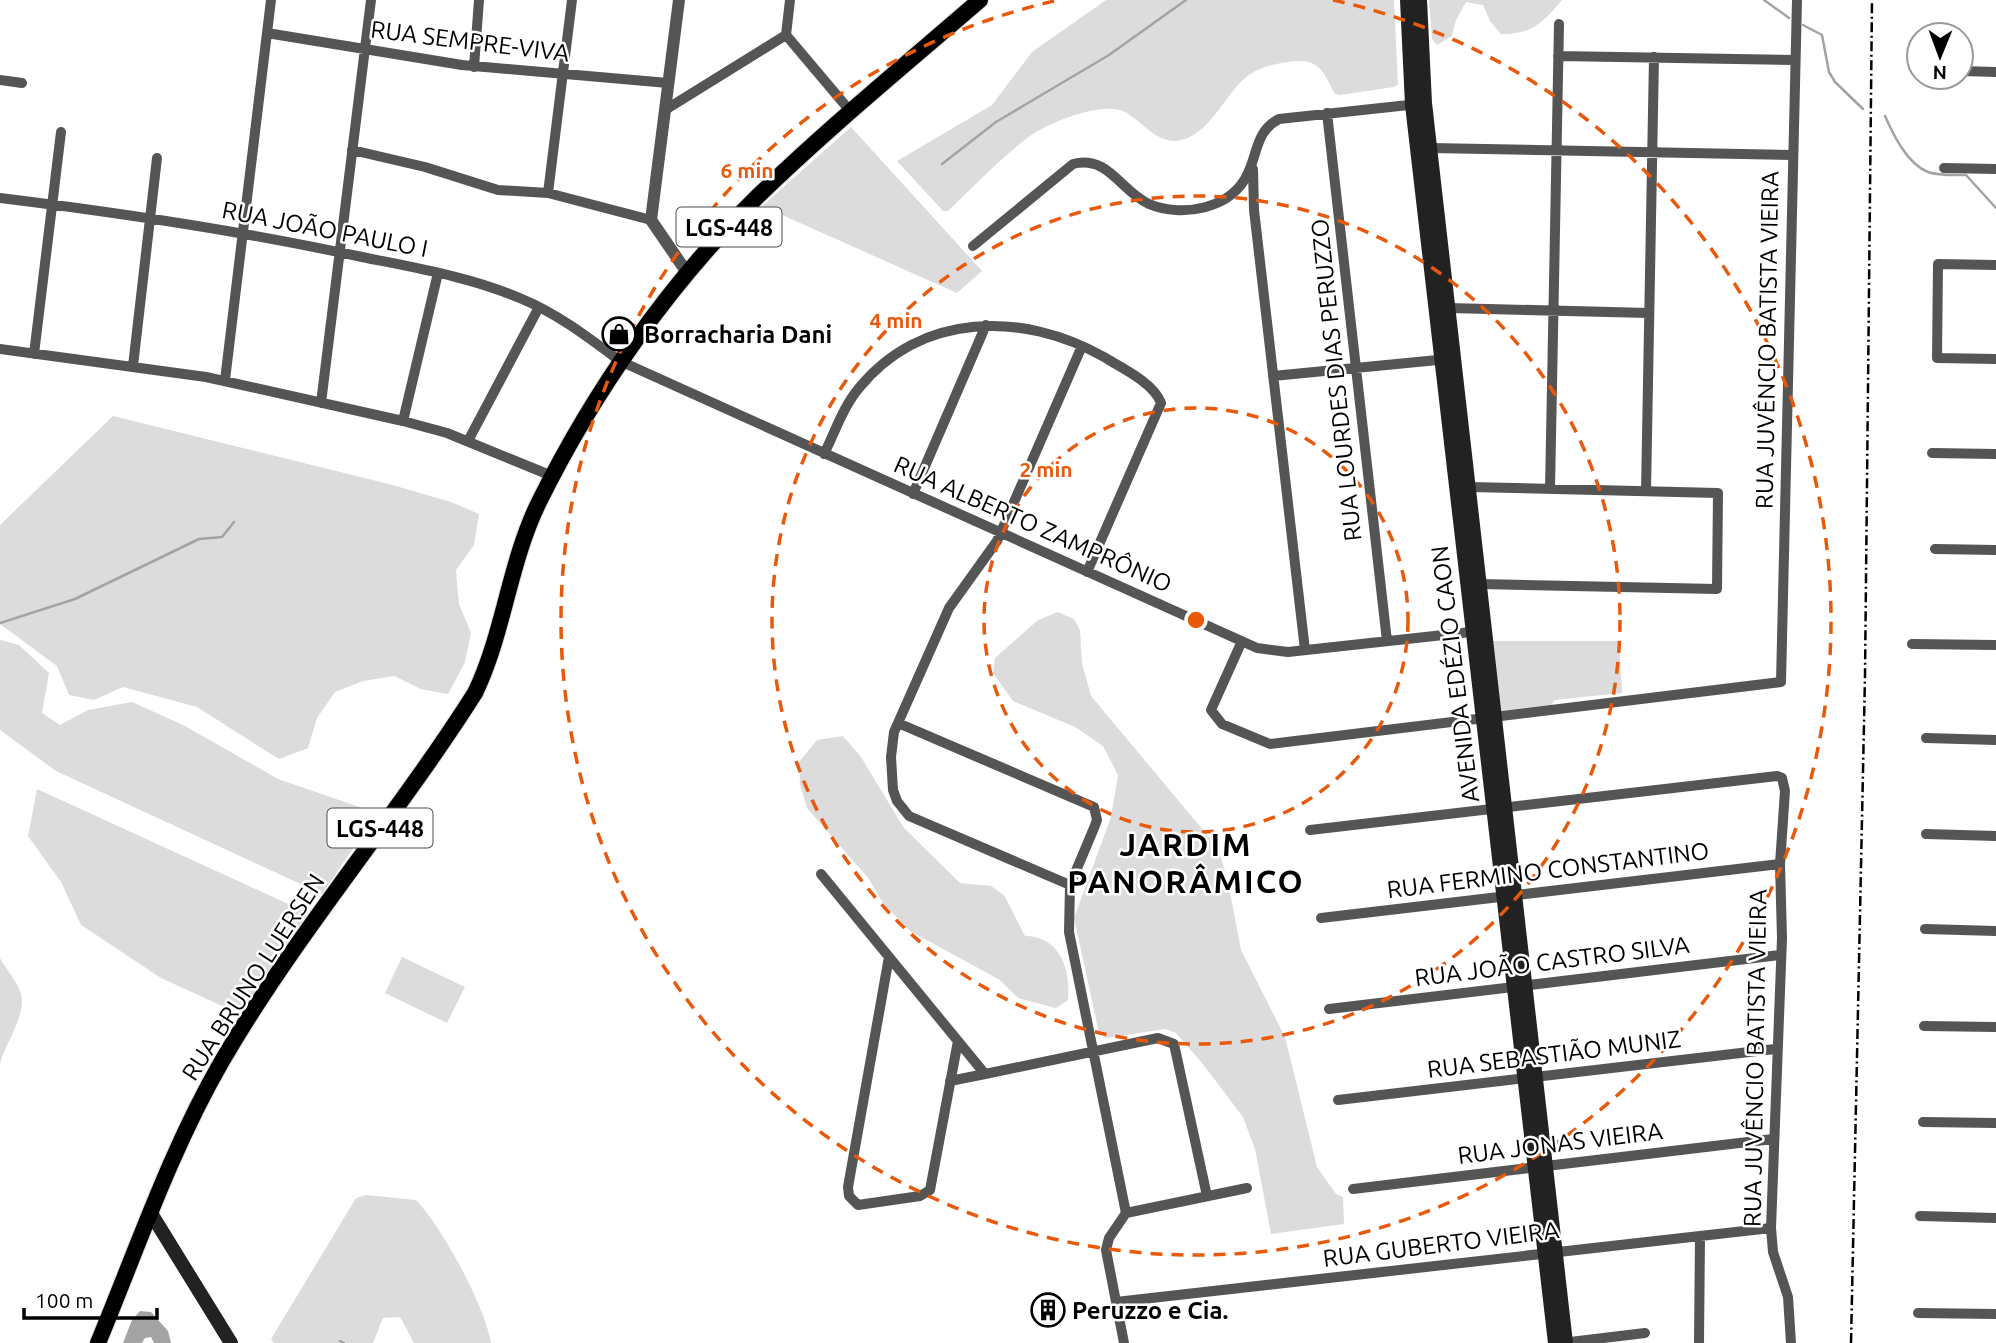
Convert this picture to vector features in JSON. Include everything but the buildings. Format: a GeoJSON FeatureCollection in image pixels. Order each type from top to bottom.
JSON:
{"type":"FeatureCollection","features":[{"type":"Feature","properties":{"kind":"main road","name":"RUA BRUNO LUERSEN"},"geometry":{"type":"LineString","coordinates":[[98,1343],[202,1098],[238,1035],[475,693],[489,658],[521,545],[552,476],[620,361],[688,274],[756,199],[980,0]]}},
{"type":"Feature","properties":{"kind":"main road","name":"AVENIDA EDÉZIO CAON"},"geometry":{"type":"LineString","coordinates":[[1407,0],[1550,1253],[1557,1343]]}},
{"type":"Feature","properties":{"kind":"main road","name":"AVENIDA EDÉZIO CAON"},"geometry":{"type":"LineString","coordinates":[[1420,0],[1419,104],[1430,148],[1448,308],[1448,359],[1469,487],[1480,584],[1479,631]]}},
{"type":"Feature","properties":{"kind":"main road"},"geometry":{"type":"LineString","coordinates":[[152,1215],[230,1343]]}},
{"type":"Feature","properties":{"kind":"main road","name":"AVENIDA EDÉZIO CAON"},"geometry":{"type":"LineString","coordinates":[[1550,1253],[1566,1343]]}},
{"type":"Feature","properties":{"kind":"street"},"geometry":{"type":"LineString","coordinates":[[225,380],[271,0]]}},
{"type":"Feature","properties":{"kind":"street"},"geometry":{"type":"LineString","coordinates":[[321,402],[370,0]]}},
{"type":"Feature","properties":{"kind":"street"},"geometry":{"type":"LineString","coordinates":[[474,67],[479,0]]}},
{"type":"Feature","properties":{"kind":"street"},"geometry":{"type":"LineString","coordinates":[[548,193],[572,0]]}},
{"type":"Feature","properties":{"kind":"street"},"geometry":{"type":"LineString","coordinates":[[651,220],[679,0]]}},
{"type":"Feature","properties":{"kind":"street"},"geometry":{"type":"LineString","coordinates":[[790,0],[786,35],[851,112]]}},
{"type":"Feature","properties":{"kind":"street","name":"RUA JUVÊNCIO BATISTA VIEIRA"},"geometry":{"type":"LineString","coordinates":[[1489,718],[1781,682],[1797,0]]}},
{"type":"Feature","properties":{"kind":"street"},"geometry":{"type":"LineString","coordinates":[[1550,489],[1559,24]]}},
{"type":"Feature","properties":{"kind":"street","name":"RUA SEMPRE-VIVA"},"geometry":{"type":"LineString","coordinates":[[267,33],[474,67],[668,83]]}},
{"type":"Feature","properties":{"kind":"street"},"geometry":{"type":"LineString","coordinates":[[665,110],[786,35]]}},
{"type":"Feature","properties":{"kind":"street"},"geometry":{"type":"LineString","coordinates":[[1558,56],[1794,60]]}},
{"type":"Feature","properties":{"kind":"street"},"geometry":{"type":"LineString","coordinates":[[1646,491],[1654,57]]}},
{"type":"Feature","properties":{"kind":"street"},"geometry":{"type":"LineString","coordinates":[[1975,71],[1996,72]]}},
{"type":"Feature","properties":{"kind":"street"},"geometry":{"type":"LineString","coordinates":[[0,80],[22,83]]}},
{"type":"Feature","properties":{"kind":"street"},"geometry":{"type":"LineString","coordinates":[[973,246],[1065,169],[1083,161],[1101,164],[1135,196],[1169,210],[1198,210],[1212,205],[1237,189],[1252,162],[1260,137],[1272,123],[1289,117],[1419,104]]}},
{"type":"Feature","properties":{"kind":"street","name":"RUA LOURDES DIAS PERUZZO"},"geometry":{"type":"LineString","coordinates":[[1327,113],[1387,641]]}},
{"type":"Feature","properties":{"kind":"street"},"geometry":{"type":"LineString","coordinates":[[34,354],[61,132]]}},
{"type":"Feature","properties":{"kind":"street"},"geometry":{"type":"LineString","coordinates":[[1430,148],[1792,155]]}},
{"type":"Feature","properties":{"kind":"street"},"geometry":{"type":"LineString","coordinates":[[352,150],[425,167],[498,190],[548,193],[651,220],[688,274]]}},
{"type":"Feature","properties":{"kind":"street"},"geometry":{"type":"LineString","coordinates":[[133,366],[157,158]]}},
{"type":"Feature","properties":{"kind":"street"},"geometry":{"type":"LineString","coordinates":[[1252,162],[1254,210],[1305,650]]}},
{"type":"Feature","properties":{"kind":"street"},"geometry":{"type":"LineString","coordinates":[[1944,168],[1996,169]]}},
{"type":"Feature","properties":{"kind":"street"},"geometry":{"type":"LineString","coordinates":[[1237,189],[1246,196],[1254,210]]}},
{"type":"Feature","properties":{"kind":"street","name":"RUA JOÃO PAULO I"},"geometry":{"type":"LineString","coordinates":[[0,198],[150,217],[438,273],[501,290],[539,307],[620,361]]}},
{"type":"Feature","properties":{"kind":"street"},"geometry":{"type":"LineString","coordinates":[[1996,265],[1938,264],[1937,358],[1996,359]]}},
{"type":"Feature","properties":{"kind":"street"},"geometry":{"type":"LineString","coordinates":[[403,421],[438,273]]}},
{"type":"Feature","properties":{"kind":"street"},"geometry":{"type":"LineString","coordinates":[[468,441],[539,307]]}},
{"type":"Feature","properties":{"kind":"street"},"geometry":{"type":"LineString","coordinates":[[1448,308],[1649,313]]}},
{"type":"Feature","properties":{"kind":"street"},"geometry":{"type":"LineString","coordinates":[[913,494],[986,325]]}},
{"type":"Feature","properties":{"kind":"street"},"geometry":{"type":"LineString","coordinates":[[824,454],[857,390],[893,356],[933,334],[986,325],[1027,328],[1082,346],[1137,378],[1154,391],[1161,403],[1087,572]]}},
{"type":"Feature","properties":{"kind":"street"},"geometry":{"type":"LineString","coordinates":[[1070,885],[919,822],[903,810],[897,801],[891,780],[892,744],[898,723],[941,622],[1000,533],[1082,346]]}},
{"type":"Feature","properties":{"kind":"street"},"geometry":{"type":"LineString","coordinates":[[0,349],[225,380],[321,402],[403,421],[468,441],[552,476]]}},
{"type":"Feature","properties":{"kind":"street"},"geometry":{"type":"LineString","coordinates":[[1273,376],[1448,359]]}},
{"type":"Feature","properties":{"kind":"street","name":"RUA ALBERTO ZAMPRÔNIO"},"geometry":{"type":"LineString","coordinates":[[620,361],[1087,572],[1267,650],[1305,650],[1479,631]]}},
{"type":"Feature","properties":{"kind":"street"},"geometry":{"type":"LineString","coordinates":[[1933,453],[1996,454]]}},
{"type":"Feature","properties":{"kind":"street"},"geometry":{"type":"LineString","coordinates":[[1469,487],[1718,493],[1717,589],[1480,584]]}},
{"type":"Feature","properties":{"kind":"street"},"geometry":{"type":"LineString","coordinates":[[1935,549],[1996,550]]}},
{"type":"Feature","properties":{"kind":"street"},"geometry":{"type":"LineString","coordinates":[[1242,641],[1211,710],[1216,720],[1261,741],[1280,744],[1489,718]]}},
{"type":"Feature","properties":{"kind":"street"},"geometry":{"type":"LineString","coordinates":[[1912,644],[1996,645]]}},
{"type":"Feature","properties":{"kind":"street"},"geometry":{"type":"LineString","coordinates":[[898,723],[1088,804],[1096,813],[1094,828],[1070,885],[1069,932],[1126,1213]]}},
{"type":"Feature","properties":{"kind":"street"},"geometry":{"type":"LineString","coordinates":[[1926,738],[1996,740]]}},
{"type":"Feature","properties":{"kind":"street","name":"RUA JUVÊNCIO BATISTA VIEIRA"},"geometry":{"type":"LineString","coordinates":[[1499,808],[1777,776],[1785,783],[1780,864],[1780,955],[1771,1227],[1773,1252],[1788,1297],[1791,1343]]}},
{"type":"Feature","properties":{"kind":"street"},"geometry":{"type":"LineString","coordinates":[[1310,830],[1499,808]]}},
{"type":"Feature","properties":{"kind":"street"},"geometry":{"type":"LineString","coordinates":[[1926,834],[1996,836]]}},
{"type":"Feature","properties":{"kind":"street","name":"RUA FERMINO CONSTANTINO"},"geometry":{"type":"LineString","coordinates":[[1321,918],[1780,864]]}},
{"type":"Feature","properties":{"kind":"street"},"geometry":{"type":"LineString","coordinates":[[821,874],[985,1074]]}},
{"type":"Feature","properties":{"kind":"street"},"geometry":{"type":"LineString","coordinates":[[1925,929],[1996,931]]}},
{"type":"Feature","properties":{"kind":"street","name":"RUA JOÃO CASTRO SILVA"},"geometry":{"type":"LineString","coordinates":[[1329,1009],[1780,955]]}},
{"type":"Feature","properties":{"kind":"street"},"geometry":{"type":"LineString","coordinates":[[889,957],[848,1187],[852,1201],[865,1206],[928,1193],[958,1041]]}},
{"type":"Feature","properties":{"kind":"street"},"geometry":{"type":"LineString","coordinates":[[1924,1026],[1996,1027]]}},
{"type":"Feature","properties":{"kind":"street"},"geometry":{"type":"LineString","coordinates":[[950,1081],[1158,1038],[1174,1044],[1207,1196]]}},
{"type":"Feature","properties":{"kind":"street","name":"RUA SEBASTIÃO MUNIZ"},"geometry":{"type":"LineString","coordinates":[[1338,1100],[1775,1049]]}},
{"type":"Feature","properties":{"kind":"street"},"geometry":{"type":"LineString","coordinates":[[1923,1122],[1996,1123]]}},
{"type":"Feature","properties":{"kind":"street","name":"RUA JONAS VIEIRA"},"geometry":{"type":"LineString","coordinates":[[1353,1189],[1773,1139]]}},
{"type":"Feature","properties":{"kind":"street"},"geometry":{"type":"LineString","coordinates":[[1124,1343],[1106,1250],[1109,1238],[1126,1213],[1247,1188]]}},
{"type":"Feature","properties":{"kind":"street"},"geometry":{"type":"LineString","coordinates":[[1920,1216],[1996,1218]]}},
{"type":"Feature","properties":{"kind":"street","name":"RUA GUBERTO VIEIRA"},"geometry":{"type":"LineString","coordinates":[[1116,1303],[1771,1227]]}},
{"type":"Feature","properties":{"kind":"street"},"geometry":{"type":"LineString","coordinates":[[1699,1343],[1700,1236]]}},
{"type":"Feature","properties":{"kind":"street"},"geometry":{"type":"LineString","coordinates":[[1918,1313],[1996,1314]]}},
{"type":"Feature","properties":{"kind":"street"},"geometry":{"type":"LineString","coordinates":[[1557,1343],[1645,1333]]}},
{"type":"Feature","properties":{"kind":"shaded area"},"geometry":{"type":"Polygon","coordinates":[[[1106,0],[1394,0],[1398,84],[1394,87],[1340,95],[1335,94],[1323,72],[1313,64],[1298,61],[1271,65],[1244,79],[1203,128],[1185,139],[1176,141],[1160,137],[1125,112],[1115,109],[1074,115],[1026,139],[948,211],[943,211],[897,161],[992,105],[1032,52],[1106,0]]]}},
{"type":"Feature","properties":{"kind":"shaded area"},"geometry":{"type":"Polygon","coordinates":[[[1429,0],[1562,0],[1536,26],[1511,34],[1501,34],[1490,21],[1483,5],[1466,2],[1456,20],[1452,36],[1437,45],[1432,39],[1429,0]]]}},
{"type":"Feature","properties":{"kind":"shaded area"},"geometry":{"type":"Polygon","coordinates":[[[851,127],[982,271],[957,293],[762,206],[851,127]]]}},
{"type":"Feature","properties":{"kind":"shaded area"},"geometry":{"type":"Polygon","coordinates":[[[113,416],[389,484],[451,502],[479,514],[474,545],[456,570],[459,604],[471,633],[465,662],[448,694],[421,689],[394,676],[363,681],[335,692],[317,718],[308,748],[279,759],[197,707],[123,687],[94,700],[69,695],[57,666],[0,624],[0,525],[113,416]]]}},
{"type":"Feature","properties":{"kind":"shaded area"},"geometry":{"type":"Polygon","coordinates":[[[1058,612],[1074,619],[1080,630],[1082,663],[1091,696],[1218,848],[1228,882],[1241,950],[1285,1037],[1317,1167],[1336,1194],[1343,1197],[1344,1224],[1271,1234],[1255,1149],[1243,1117],[1202,1063],[1176,1033],[1165,1029],[1106,1038],[1099,1033],[1074,918],[1111,817],[1118,775],[1103,746],[1075,727],[1013,701],[993,673],[995,658],[1038,620],[1058,612]]]}},
{"type":"Feature","properties":{"kind":"shaded area"},"geometry":{"type":"Polygon","coordinates":[[[0,640],[19,645],[49,673],[42,713],[60,725],[88,710],[132,702],[185,726],[278,779],[377,813],[322,894],[56,771],[0,730],[0,640]]]}},
{"type":"Feature","properties":{"kind":"shaded area"},"geometry":{"type":"Polygon","coordinates":[[[1490,641],[1619,641],[1622,693],[1555,700],[1551,705],[1498,711],[1490,641]]]}},
{"type":"Feature","properties":{"kind":"shaded area"},"geometry":{"type":"Polygon","coordinates":[[[843,736],[861,757],[904,828],[960,883],[991,886],[1004,895],[1025,936],[1047,942],[1055,948],[1065,967],[1068,1000],[1056,1008],[1018,998],[1000,980],[910,931],[883,903],[869,879],[807,808],[800,784],[799,762],[817,740],[843,736]]]}},
{"type":"Feature","properties":{"kind":"shaded area"},"geometry":{"type":"Polygon","coordinates":[[[37,789],[308,913],[244,1016],[161,978],[81,925],[61,882],[28,836],[37,789]]]}},
{"type":"Feature","properties":{"kind":"shaded area"},"geometry":{"type":"Polygon","coordinates":[[[402,957],[465,987],[447,1023],[385,993],[402,957]]]}},
{"type":"Feature","properties":{"kind":"shaded area"},"geometry":{"type":"Polygon","coordinates":[[[0,958],[18,987],[22,999],[19,1018],[0,1064],[0,958]]]}},
{"type":"Feature","properties":{"kind":"shaded area"},"geometry":{"type":"Polygon","coordinates":[[[366,1195],[416,1200],[450,1247],[480,1309],[491,1343],[414,1343],[400,1317],[383,1318],[373,1343],[274,1343],[271,1339],[356,1198],[366,1195]]]}},
{"type":"Feature","properties":{"kind":"shaded area"},"geometry":{"type":"Polygon","coordinates":[[[140,1311],[151,1312],[168,1331],[171,1343],[154,1343],[151,1337],[145,1338],[142,1343],[123,1343],[132,1320],[140,1311]]]}},
{"type":"Feature","properties":{"kind":"waterway"},"geometry":{"type":"LineString","coordinates":[[942,164],[996,122],[1109,55],[1186,0]]}},
{"type":"Feature","properties":{"kind":"waterway"},"geometry":{"type":"LineString","coordinates":[[1764,0],[1789,18]]}},
{"type":"Feature","properties":{"kind":"waterway"},"geometry":{"type":"LineString","coordinates":[[1803,25],[1822,35],[1829,72],[1835,82],[1863,109]]}},
{"type":"Feature","properties":{"kind":"waterway"},"geometry":{"type":"LineString","coordinates":[[1885,116],[1902,148],[1920,168],[1932,173],[1966,175],[1996,208]]}},
{"type":"Feature","properties":{"kind":"waterway"},"geometry":{"type":"LineString","coordinates":[[0,623],[75,599],[199,539],[222,537],[234,522]]}},
{"type":"Feature","properties":{"kind":"waterway"},"geometry":{"type":"LineString","coordinates":[[340,1341],[344,1343]]}},
{"type":"Feature","properties":{"kind":"railway"},"geometry":{"type":"LineString","coordinates":[[1851,1343],[1865,676],[1872,0]]}},
{"type":"Feature","properties":{"kind":"place","name":"Borracharia Dani"},"geometry":{"type":"Point","coordinates":[619,334]}},
{"type":"Feature","properties":{"kind":"place","name":"Peruzzo e Cia."},"geometry":{"type":"Point","coordinates":[1048,1310]}},
{"type":"Feature","properties":{"kind":"district","name":"JARDIM PANORÂMICO"},"geometry":{"type":"Point","coordinates":[1186,862]}}]}
